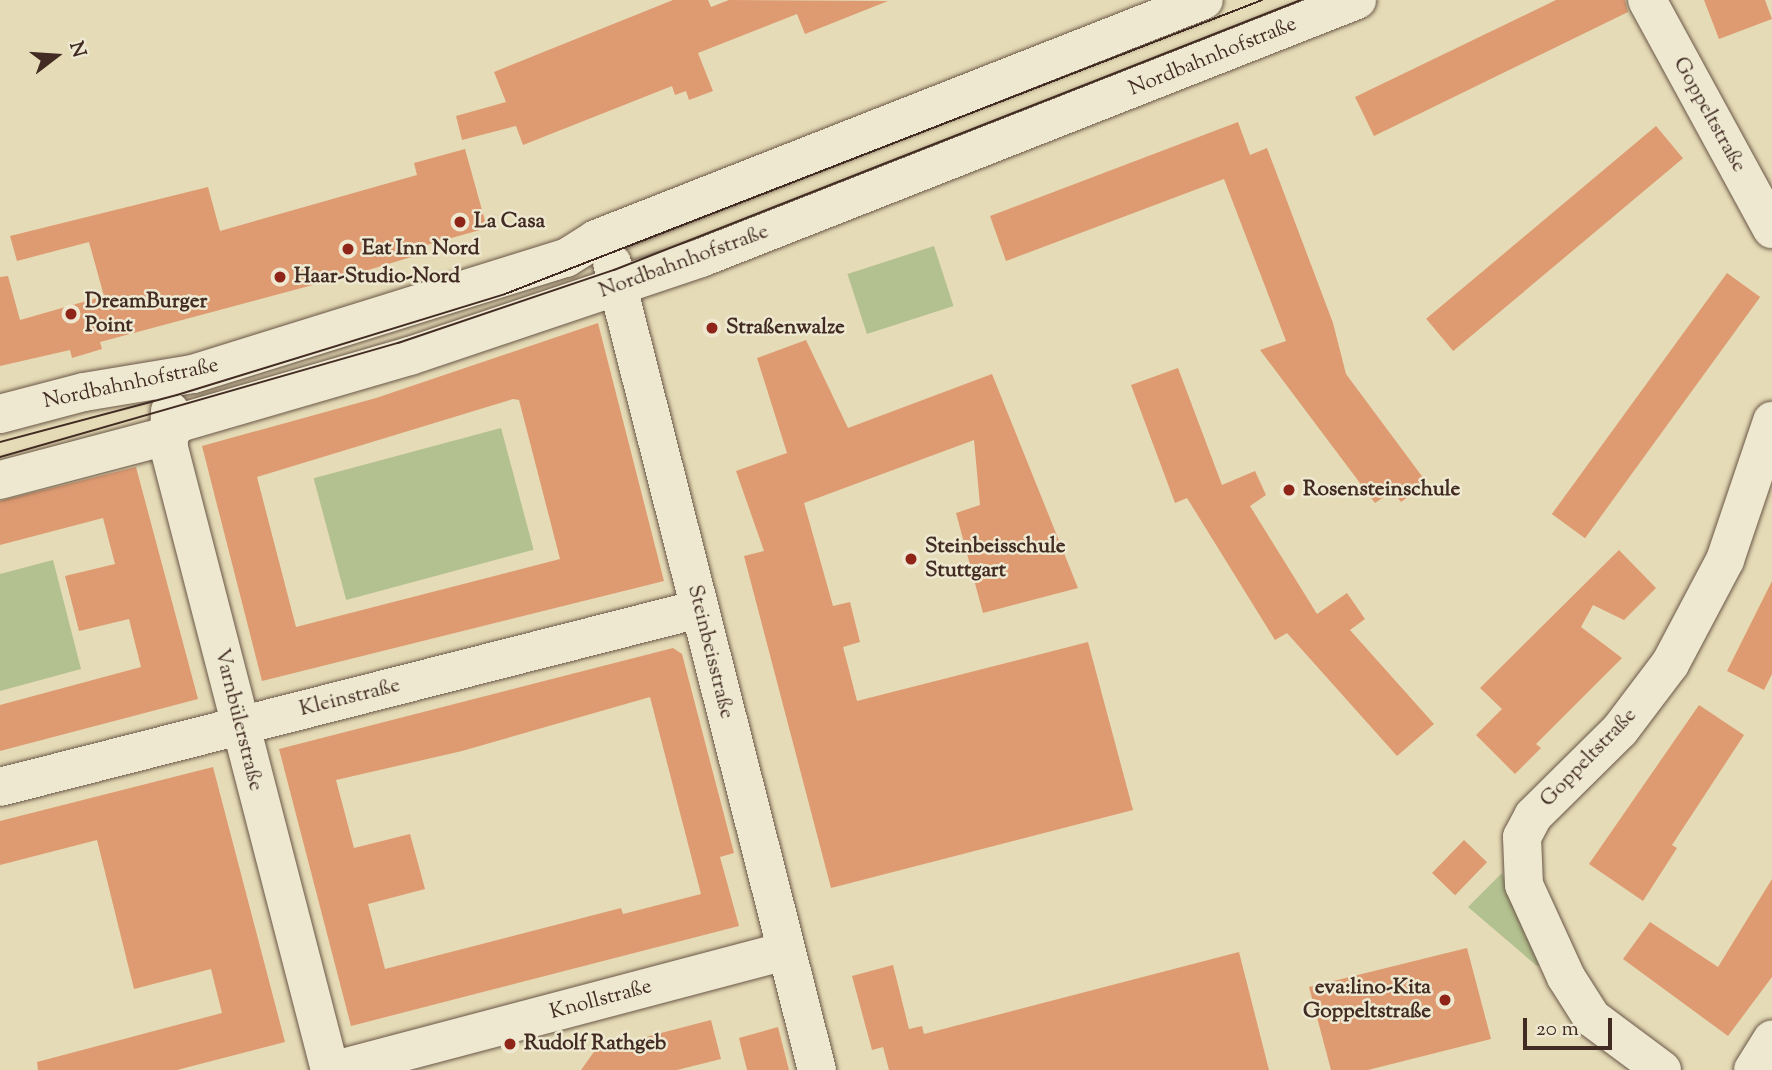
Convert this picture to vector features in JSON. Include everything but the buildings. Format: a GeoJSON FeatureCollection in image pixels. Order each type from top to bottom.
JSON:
{"type":"FeatureCollection","features":[{"type":"Feature","properties":{"kind":"street","name":"Nordbahnhofstraße"},"geometry":{"type":"LineString","coordinates":[[0,414],[192,374],[566,258],[609,234],[1204,0]]}},
{"type":"Feature","properties":{"kind":"street","name":"Nordbahnhofstraße"},"geometry":{"type":"LineString","coordinates":[[0,480],[154,439],[179,423],[410,356],[620,286],[1357,0]]}},
{"type":"Feature","properties":{"kind":"street","name":"Goppeltstraße"},"geometry":{"type":"LineString","coordinates":[[1647,0],[1772,229]]}},
{"type":"Feature","properties":{"kind":"street","name":"Steinbeisstraße"},"geometry":{"type":"LineString","coordinates":[[609,234],[607,244],[620,286],[817,1070]]}},
{"type":"Feature","properties":{"kind":"street","name":"Varnbülerstraße"},"geometry":{"type":"LineString","coordinates":[[192,374],[177,395],[154,439],[239,726],[330,1070]]}},
{"type":"Feature","properties":{"kind":"street"},"geometry":{"type":"LineString","coordinates":[[127,387],[154,439]]}},
{"type":"Feature","properties":{"kind":"street","name":"Goppeltstraße"},"geometry":{"type":"LineString","coordinates":[[1662,1070],[1592,1018],[1566,977],[1524,885],[1522,837],[1533,816],[1620,730],[1670,664],[1725,560],[1772,421]]}},
{"type":"Feature","properties":{"kind":"street","name":"Kleinstraße"},"geometry":{"type":"LineString","coordinates":[[0,787],[699,609]]}},
{"type":"Feature","properties":{"kind":"street","name":"Knollstraße"},"geometry":{"type":"LineString","coordinates":[[335,1070],[786,951]]}},
{"type":"Feature","properties":{"kind":"street"},"geometry":{"type":"LineString","coordinates":[[1753,1070],[1772,1039]]}},
{"type":"Feature","properties":{"kind":"green space"},"geometry":{"type":"Polygon","coordinates":[[[934,246],[953,306],[867,334],[847,274],[934,246]]]}},
{"type":"Feature","properties":{"kind":"green space"},"geometry":{"type":"Polygon","coordinates":[[[501,428],[534,550],[346,600],[314,478],[501,428]]]}},
{"type":"Feature","properties":{"kind":"green space"},"geometry":{"type":"Polygon","coordinates":[[[53,560],[81,669],[0,691],[0,574],[53,560]]]}},
{"type":"Feature","properties":{"kind":"green space"},"geometry":{"type":"Polygon","coordinates":[[[1502,873],[1525,934],[1544,963],[1537,966],[1468,907],[1502,873]]]}},
{"type":"Feature","properties":{"kind":"tram line"},"geometry":{"type":"LineString","coordinates":[[0,442],[177,395],[505,294],[1262,0]]}},
{"type":"Feature","properties":{"kind":"tram line"},"geometry":{"type":"LineString","coordinates":[[0,457],[398,343],[614,270],[1301,0]]}},
{"type":"Feature","properties":{"kind":"place","name":"La Casa"},"geometry":{"type":"Point","coordinates":[460,222]}},
{"type":"Feature","properties":{"kind":"place","name":"Eat Inn Nord"},"geometry":{"type":"Point","coordinates":[348,249]}},
{"type":"Feature","properties":{"kind":"place","name":"Haar-Studio-Nord"},"geometry":{"type":"Point","coordinates":[280,277]}},
{"type":"Feature","properties":{"kind":"place","name":"DreamBurger Point"},"geometry":{"type":"Point","coordinates":[71,314]}},
{"type":"Feature","properties":{"kind":"place","name":"Straßenwalze"},"geometry":{"type":"Point","coordinates":[712,328]}},
{"type":"Feature","properties":{"kind":"place","name":"Rosensteinschule"},"geometry":{"type":"Point","coordinates":[1289,490]}},
{"type":"Feature","properties":{"kind":"place","name":"Steinbeisschule Stuttgart"},"geometry":{"type":"Point","coordinates":[911,559]}},
{"type":"Feature","properties":{"kind":"place","name":"eva:lino-Kita Goppeltstraße"},"geometry":{"type":"Point","coordinates":[1445,1000]}},
{"type":"Feature","properties":{"kind":"place","name":"Rudolf Rathgeb"},"geometry":{"type":"Point","coordinates":[510,1044]}}]}
